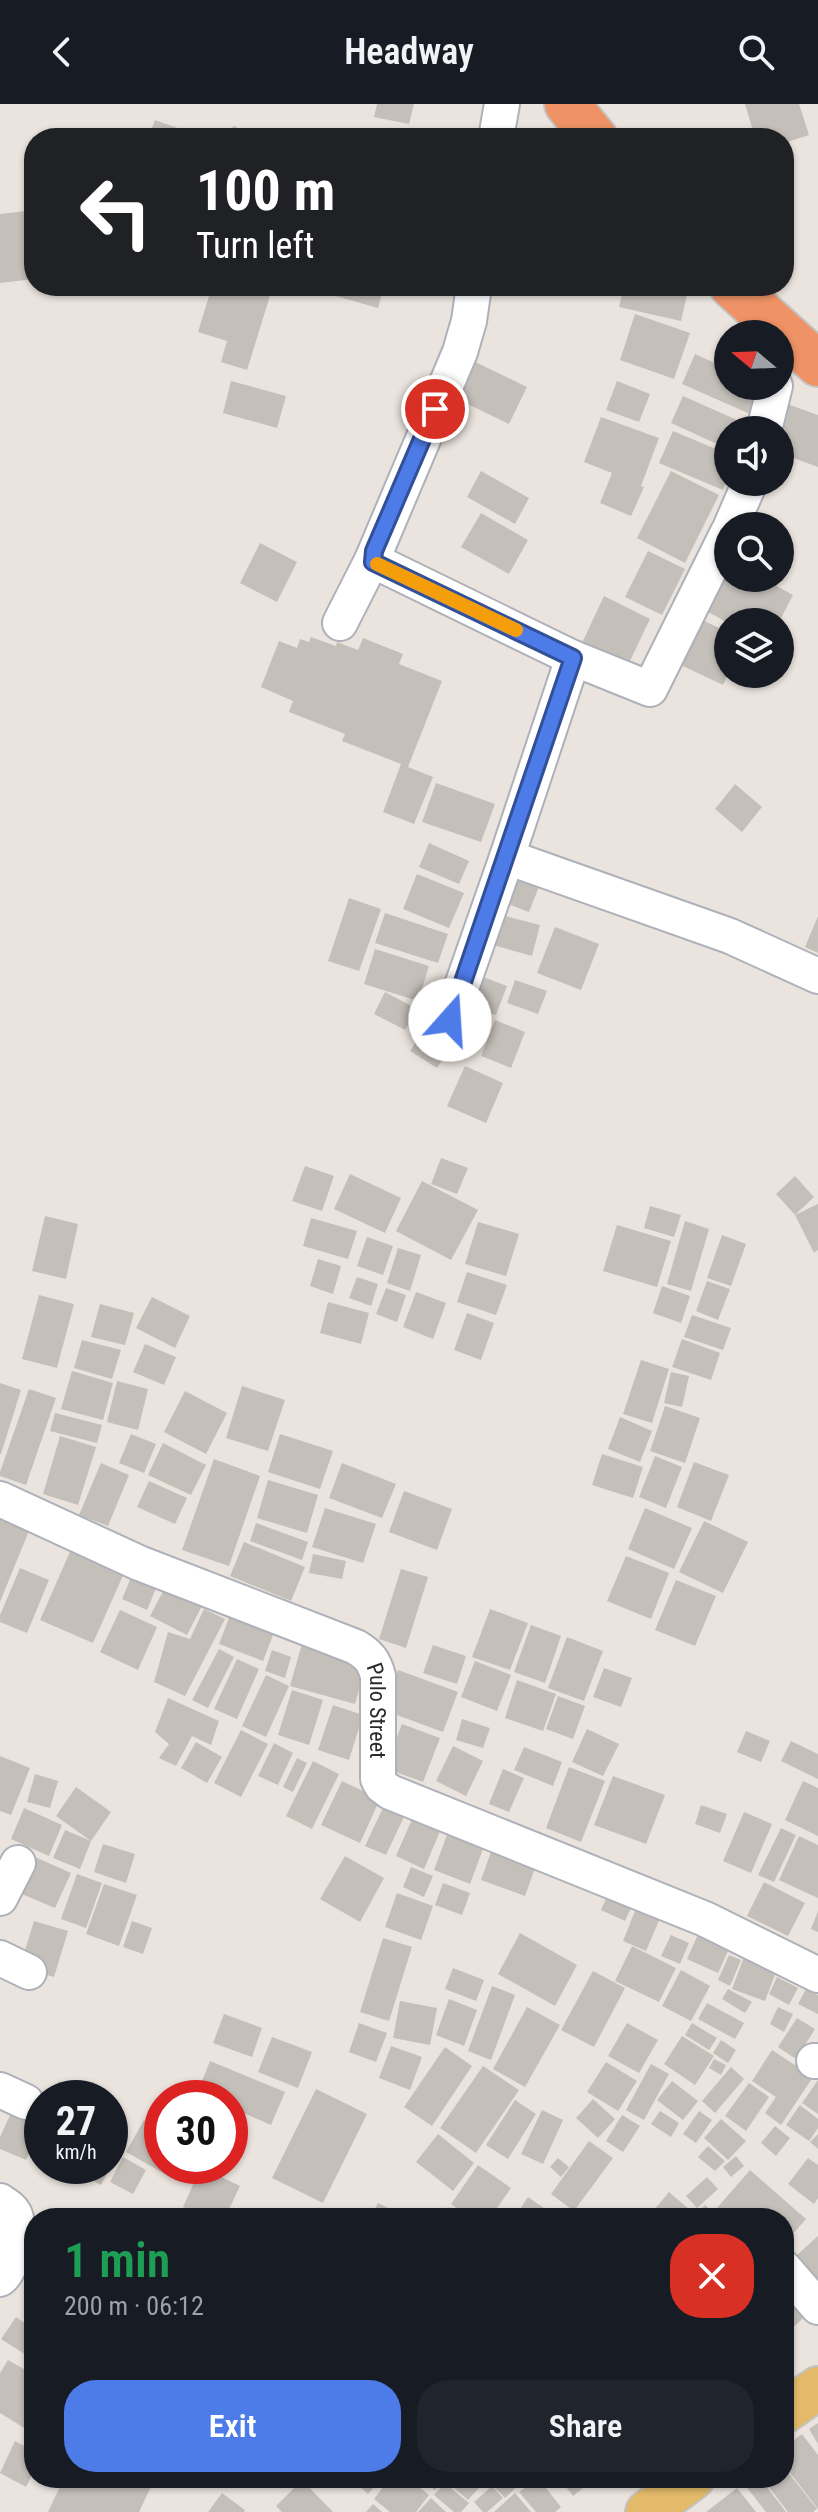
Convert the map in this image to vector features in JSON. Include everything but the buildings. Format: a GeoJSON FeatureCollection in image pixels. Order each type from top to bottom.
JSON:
{"type":"FeatureCollection","features":[{"type":"Feature","properties":{"kind":"highway"},"geometry":{"type":"LineString","coordinates":[[567,104],[587,128]]}},
{"type":"Feature","properties":{"kind":"highway"},"geometry":{"type":"LineString","coordinates":[[741,296],[795,355]]}},
{"type":"Feature","properties":{"kind":"main road"},"geometry":{"type":"LineString","coordinates":[[794,2405],[818,2388]]}},
{"type":"Feature","properties":{"kind":"main road"},"geometry":{"type":"LineString","coordinates":[[647,2512],[679,2488]]}},
{"type":"Feature","properties":{"kind":"street"},"geometry":{"type":"LineString","coordinates":[[498,128],[502,104]]}},
{"type":"Feature","properties":{"kind":"street"},"geometry":{"type":"LineString","coordinates":[[340,623],[372,560],[460,352],[473,296]]}},
{"type":"Feature","properties":{"kind":"street"},"geometry":{"type":"LineString","coordinates":[[372,560],[573,658],[650,689],[714,560]]}},
{"type":"Feature","properties":{"kind":"street"},"geometry":{"type":"LineString","coordinates":[[450,1020],[573,658]]}},
{"type":"Feature","properties":{"kind":"street"},"geometry":{"type":"LineString","coordinates":[[507,857],[730,936],[818,976]]}},
{"type":"Feature","properties":{"kind":"street","name":"Pulo Street"},"geometry":{"type":"LineString","coordinates":[[0,1499],[139,1563],[356,1647],[366,1654],[374,1662],[378,1676],[378,1779],[390,1792],[705,1919],[818,1975]]}},
{"type":"Feature","properties":{"kind":"street"},"geometry":{"type":"LineString","coordinates":[[0,1898],[18,1863]]}},
{"type":"Feature","properties":{"kind":"street"},"geometry":{"type":"LineString","coordinates":[[0,2201],[11,2208],[16,2216],[17,2228],[12,2258],[7,2273],[0,2279]]}},
{"type":"Feature","properties":{"kind":"street"},"geometry":{"type":"LineString","coordinates":[[794,2279],[818,2307]]}},
{"type":"Feature","properties":{"kind":"slow traffic"},"geometry":{"type":"LineString","coordinates":[[377,564],[516,630]]}},
{"type":"Feature","properties":{"kind":"route"},"geometry":{"type":"LineString","coordinates":[[435,409],[374,551],[373,562],[573,658],[450,1020]]}}]}
